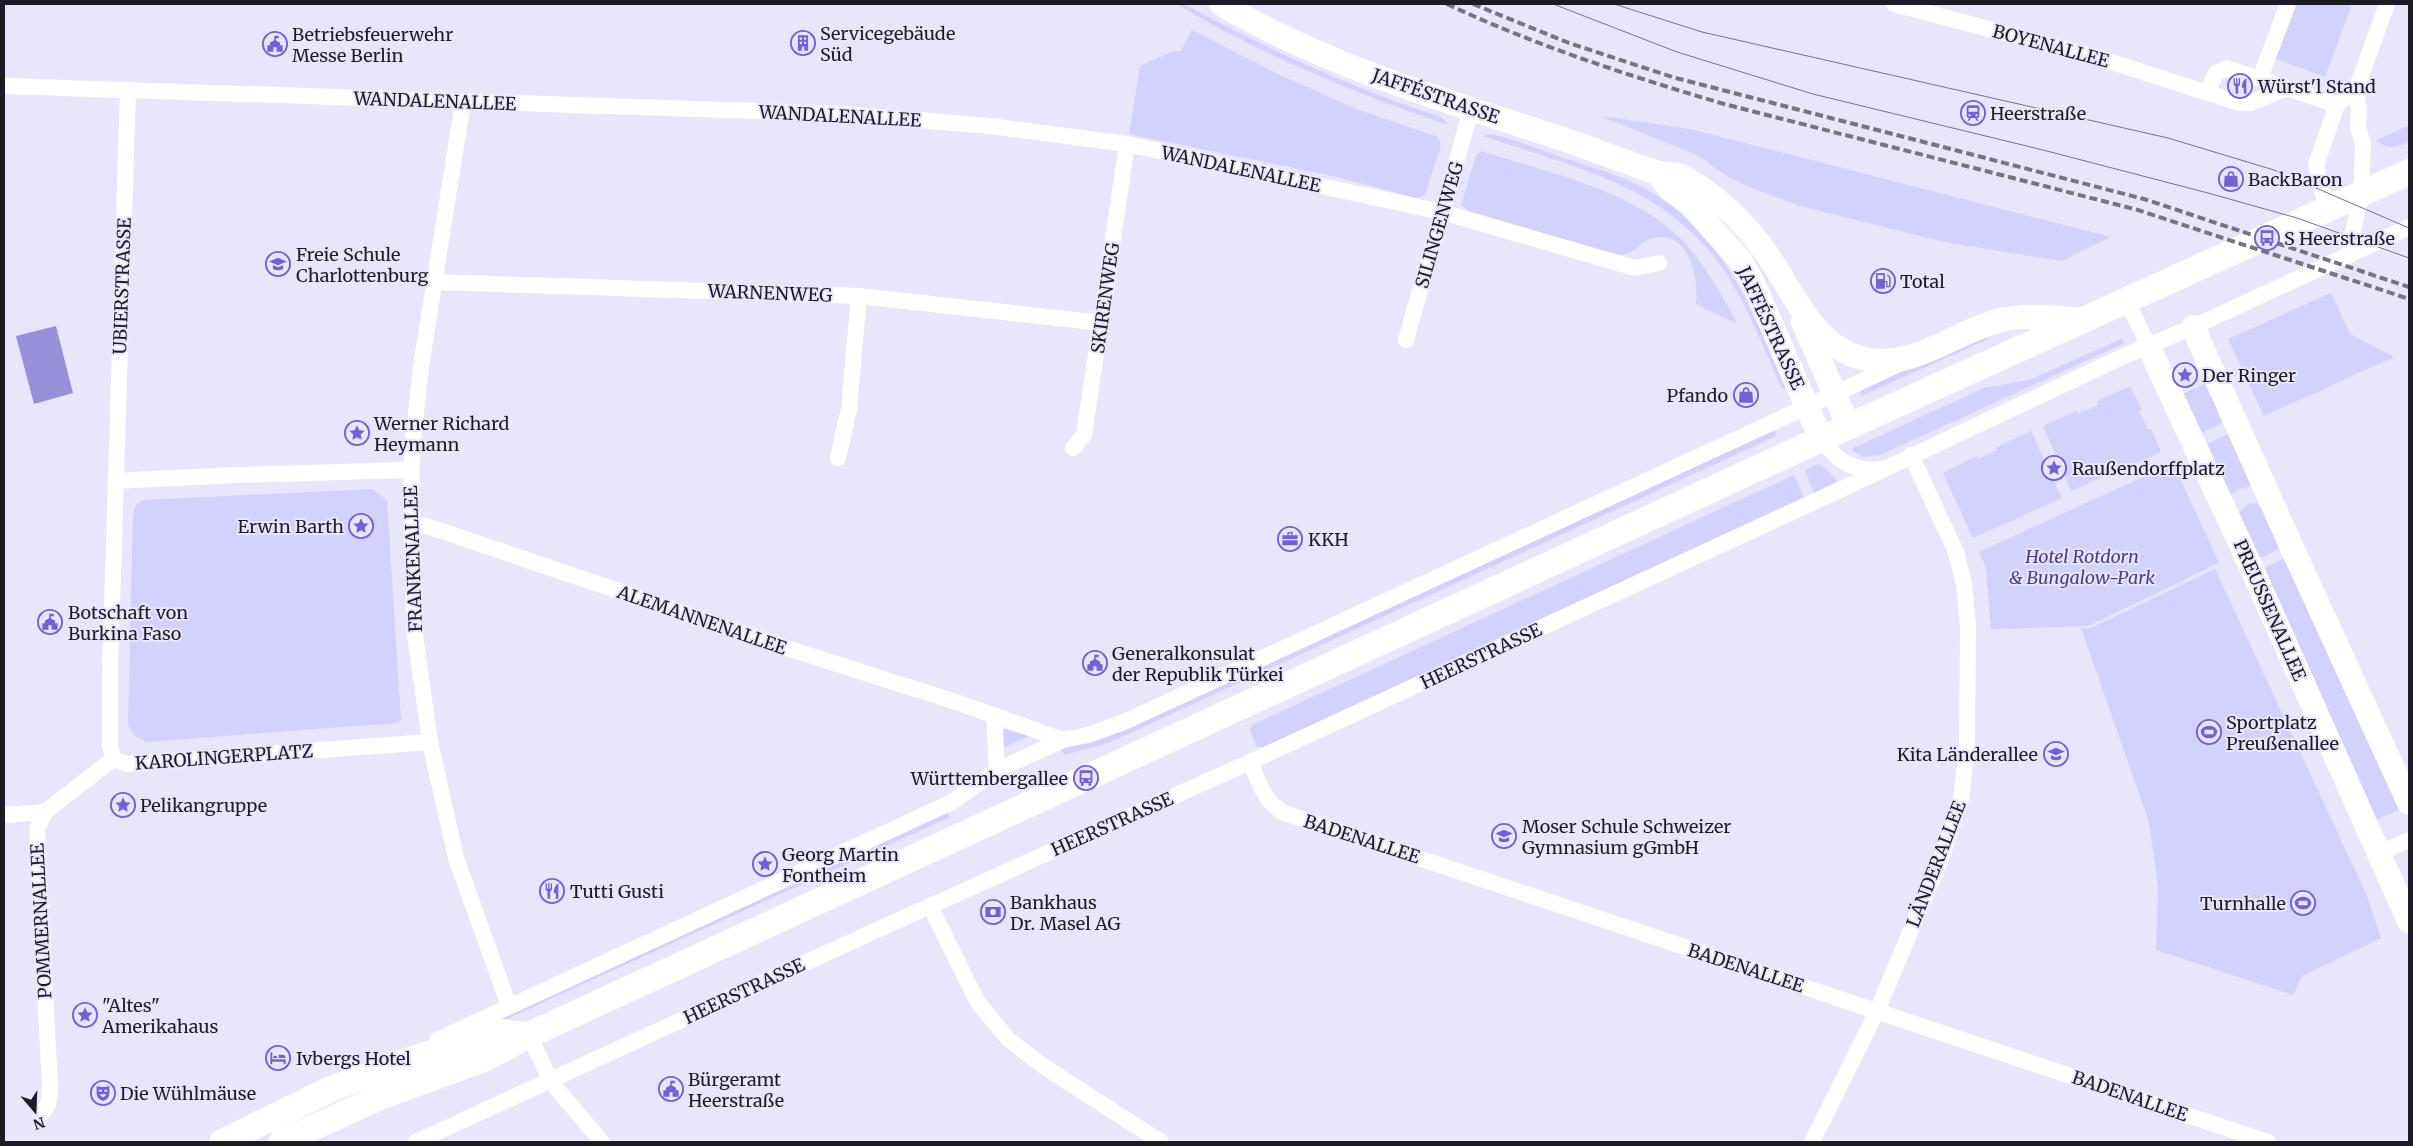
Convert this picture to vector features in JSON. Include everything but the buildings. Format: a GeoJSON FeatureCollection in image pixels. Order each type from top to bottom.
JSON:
{"type":"FeatureCollection","features":[{"type":"Feature","properties":{"kind":"main road","name":"JAFFÉSTRASSE"},"geometry":{"type":"LineString","coordinates":[[1221,4],[1277,34],[1328,57],[1471,110],[1595,150],[1658,173],[1680,175],[1710,194],[1739,221],[1766,253],[1792,298],[1849,427]]}},
{"type":"Feature","properties":{"kind":"main road","name":"JAFFÉSTRASSE"},"geometry":{"type":"LineString","coordinates":[[1658,173],[1670,189],[1691,205],[1741,261],[1755,286],[1821,439]]}},
{"type":"Feature","properties":{"kind":"main road"},"geometry":{"type":"LineString","coordinates":[[281,1142],[383,1096],[486,1058],[528,1035],[1821,439],[2326,210],[2361,184],[2398,177]]}},
{"type":"Feature","properties":{"kind":"main road","name":"JAFFÉSTRASSE"},"geometry":{"type":"LineString","coordinates":[[1792,298],[1825,338],[1846,352],[1861,358],[1882,361],[1913,358]]}},
{"type":"Feature","properties":{"kind":"main road"},"geometry":{"type":"LineString","coordinates":[[1913,358],[1983,325],[2005,319],[2085,319]]}},
{"type":"Feature","properties":{"kind":"main road"},"geometry":{"type":"LineString","coordinates":[[2193,327],[2409,803]]}},
{"type":"Feature","properties":{"kind":"main road","name":"PREUSSENALLEE"},"geometry":{"type":"LineString","coordinates":[[2148,346],[2252,569],[2409,921]]}},
{"type":"Feature","properties":{"kind":"main road"},"geometry":{"type":"LineString","coordinates":[[222,1142],[323,1093],[380,1070],[501,1032],[528,1035]]}},
{"type":"Feature","properties":{"kind":"street","name":"BOYENALLEE"},"geometry":{"type":"LineString","coordinates":[[1894,4],[2099,58],[2239,103],[2250,103],[2287,88]]}},
{"type":"Feature","properties":{"kind":"street"},"geometry":{"type":"LineString","coordinates":[[2260,78],[2288,4]]}},
{"type":"Feature","properties":{"kind":"street"},"geometry":{"type":"LineString","coordinates":[[2348,256],[2361,184],[2363,144],[2358,128],[2359,110],[2356,90],[2387,4]]}},
{"type":"Feature","properties":{"kind":"street"},"geometry":{"type":"LineString","coordinates":[[2207,93],[2216,73],[2220,69],[2227,68],[2338,105]]}},
{"type":"Feature","properties":{"kind":"street","name":"WANDALENALLEE"},"geometry":{"type":"LineString","coordinates":[[4,86],[845,114],[990,126],[1126,144],[1442,212],[1634,268],[1659,263]]}},
{"type":"Feature","properties":{"kind":"street","name":"UBIERSTRASSE"},"geometry":{"type":"LineString","coordinates":[[115,481],[128,90]]}},
{"type":"Feature","properties":{"kind":"street"},"geometry":{"type":"LineString","coordinates":[[2326,210],[2316,165],[2338,105],[2356,90]]}},
{"type":"Feature","properties":{"kind":"street","name":"FRANKENALLEE"},"geometry":{"type":"LineString","coordinates":[[463,102],[436,282],[421,366],[411,470],[414,628],[430,742],[456,858],[509,1006]]}},
{"type":"Feature","properties":{"kind":"street","name":"SILINGENWEG"},"geometry":{"type":"LineString","coordinates":[[1406,340],[1471,110]]}},
{"type":"Feature","properties":{"kind":"street","name":"SKIRENWEG"},"geometry":{"type":"LineString","coordinates":[[1073,448],[1084,435],[1102,323],[1126,144]]}},
{"type":"Feature","properties":{"kind":"street","name":"HEERSTRASSE"},"geometry":{"type":"LineString","coordinates":[[416,1142],[551,1082],[930,906],[1250,762],[1840,490],[1882,468],[2148,346],[2309,275],[2409,227]]}},
{"type":"Feature","properties":{"kind":"street","name":"WARNENWEG"},"geometry":{"type":"LineString","coordinates":[[436,282],[860,296],[1102,323]]}},
{"type":"Feature","properties":{"kind":"street"},"geometry":{"type":"LineString","coordinates":[[838,458],[849,409],[860,296]]}},
{"type":"Feature","properties":{"kind":"street","name":"PREUSSENALLEE"},"geometry":{"type":"LineString","coordinates":[[2127,301],[2148,346]]}},
{"type":"Feature","properties":{"kind":"street"},"geometry":{"type":"LineString","coordinates":[[380,1070],[411,1052],[509,1006],[952,802],[998,770],[1063,740],[1088,735],[1124,722],[1913,358]]}},
{"type":"Feature","properties":{"kind":"street","name":"JAFFÉSTRASSE"},"geometry":{"type":"LineString","coordinates":[[1821,439],[1830,452],[1843,463],[1858,469],[1882,468]]}},
{"type":"Feature","properties":{"kind":"street","name":"LÄNDERALLEE"},"geometry":{"type":"LineString","coordinates":[[1812,1142],[1877,1011],[1942,856],[1961,799],[1967,747],[1968,626],[1964,584],[1956,552],[1911,455]]}},
{"type":"Feature","properties":{"kind":"street"},"geometry":{"type":"LineString","coordinates":[[115,481],[246,474],[411,470]]}},
{"type":"Feature","properties":{"kind":"street","name":"KAROLINGERPLATZ"},"geometry":{"type":"LineString","coordinates":[[115,481],[110,681],[110,745],[113,759],[127,764],[430,742]]}},
{"type":"Feature","properties":{"kind":"street","name":"ALEMANNENALLEE"},"geometry":{"type":"LineString","coordinates":[[411,525],[427,526],[796,651],[994,715],[1063,740]]}},
{"type":"Feature","properties":{"kind":"street"},"geometry":{"type":"LineString","coordinates":[[994,715],[998,770]]}},
{"type":"Feature","properties":{"kind":"street"},"geometry":{"type":"LineString","coordinates":[[4,815],[45,812],[113,759]]}},
{"type":"Feature","properties":{"kind":"street","name":"BADENALLEE"},"geometry":{"type":"LineString","coordinates":[[1250,762],[1265,798],[1273,807],[1284,813],[2268,1142]]}},
{"type":"Feature","properties":{"kind":"street","name":"POMMERNALLEE"},"geometry":{"type":"LineString","coordinates":[[41,1114],[48,1105],[50,1088],[37,829],[45,812]]}},
{"type":"Feature","properties":{"kind":"street"},"geometry":{"type":"LineString","coordinates":[[2379,853],[2409,840]]}},
{"type":"Feature","properties":{"kind":"street"},"geometry":{"type":"LineString","coordinates":[[930,906],[977,1001],[1008,1039],[1043,1066],[1161,1142]]}},
{"type":"Feature","properties":{"kind":"street"},"geometry":{"type":"LineString","coordinates":[[528,1035],[551,1082],[602,1142]]}},
{"type":"Feature","properties":{"kind":"green space"},"geometry":{"type":"Polygon","coordinates":[[[1176,4],[1184,4],[1278,52],[1342,80],[1441,117],[1449,125],[1379,100],[1310,72],[1242,40],[1176,4]]]}},
{"type":"Feature","properties":{"kind":"green space"},"geometry":{"type":"Polygon","coordinates":[[[2293,4],[2352,4],[2325,77],[2274,58],[2293,4]]]}},
{"type":"Feature","properties":{"kind":"green space"},"geometry":{"type":"Polygon","coordinates":[[[1192,30],[1278,74],[1356,109],[1438,137],[1441,145],[1425,195],[1416,198],[1333,176],[1129,134],[1140,66],[1171,52],[1181,51],[1192,30]]]}},
{"type":"Feature","properties":{"kind":"green space"},"geometry":{"type":"Polygon","coordinates":[[[1601,116],[1690,129],[2111,237],[2061,261],[1944,242],[1800,206],[1728,177],[1699,156],[1601,116]]]}},
{"type":"Feature","properties":{"kind":"green space"},"geometry":{"type":"Polygon","coordinates":[[[2408,126],[2409,142],[2388,147],[2377,140],[2408,126]]]}},
{"type":"Feature","properties":{"kind":"green space"},"geometry":{"type":"Polygon","coordinates":[[[1490,134],[1627,180],[1658,197],[1685,217],[1708,240],[1727,267],[1758,325],[1786,387],[1782,389],[1748,313],[1724,270],[1700,241],[1674,217],[1646,198],[1616,183],[1551,158],[1483,136],[1490,134]]]}},
{"type":"Feature","properties":{"kind":"green space"},"geometry":{"type":"Polygon","coordinates":[[[1482,151],[1587,184],[1637,207],[1660,221],[1680,238],[1705,268],[1737,324],[1696,304],[1696,282],[1693,270],[1689,258],[1676,241],[1666,237],[1654,238],[1644,242],[1628,253],[1615,255],[1470,212],[1461,205],[1476,155],[1482,151]]]}},
{"type":"Feature","properties":{"kind":"green space"},"geometry":{"type":"Polygon","coordinates":[[[2331,293],[2350,334],[2394,357],[2264,416],[2228,339],[2331,293]]]}},
{"type":"Feature","properties":{"kind":"green space"},"geometry":{"type":"Polygon","coordinates":[[[1984,332],[1989,336],[1988,339],[1861,396],[1861,391],[1984,332]]]}},
{"type":"Feature","properties":{"kind":"green space"},"geometry":{"type":"Polygon","coordinates":[[[2121,339],[2124,340],[2123,344],[1880,455],[1863,457],[1853,451],[1853,448],[1984,388],[2029,380],[2121,339]]]}},
{"type":"Feature","properties":{"kind":"green space"},"geometry":{"type":"Polygon","coordinates":[[[2206,383],[2225,422],[2199,434],[2181,395],[2206,383]]]}},
{"type":"Feature","properties":{"kind":"green space"},"geometry":{"type":"Polygon","coordinates":[[[2130,386],[2142,410],[2139,411],[2148,430],[2151,429],[2161,452],[2071,491],[2043,426],[2076,411],[2078,414],[2098,405],[2097,401],[2130,386]]]}},
{"type":"Feature","properties":{"kind":"green space"},"geometry":{"type":"Polygon","coordinates":[[[1774,430],[1776,436],[1108,743],[1064,755],[1061,750],[1092,742],[1128,729],[1774,430]]]}},
{"type":"Feature","properties":{"kind":"green space"},"geometry":{"type":"Polygon","coordinates":[[[2031,431],[2062,498],[1973,538],[1943,473],[1977,456],[1978,459],[1998,450],[1997,447],[2031,431]]]}},
{"type":"Feature","properties":{"kind":"green space"},"geometry":{"type":"Polygon","coordinates":[[[2230,433],[2254,485],[2240,489],[2227,497],[2204,445],[2230,433]]]}},
{"type":"Feature","properties":{"kind":"green space","name":"Hotel Rotdorn & Bungalow-Park"},"geometry":{"type":"Polygon","coordinates":[[[2173,463],[2219,563],[2088,626],[1991,629],[1986,568],[1979,552],[2173,463]]]}},
{"type":"Feature","properties":{"kind":"green space"},"geometry":{"type":"Polygon","coordinates":[[[1818,464],[1822,465],[1837,481],[1814,493],[1805,470],[1818,464]]]}},
{"type":"Feature","properties":{"kind":"green space"},"geometry":{"type":"Polygon","coordinates":[[[1794,475],[1804,497],[1264,747],[1257,747],[1250,730],[1252,725],[1794,475]]]}},
{"type":"Feature","properties":{"kind":"green space"},"geometry":{"type":"Polygon","coordinates":[[[373,489],[387,501],[401,720],[396,723],[147,742],[136,737],[128,725],[133,515],[136,505],[143,500],[373,489]]]}},
{"type":"Feature","properties":{"kind":"green space"},"geometry":{"type":"Polygon","coordinates":[[[2250,503],[2257,504],[2262,509],[2281,548],[2258,559],[2239,519],[2239,512],[2250,503]]]}},
{"type":"Feature","properties":{"kind":"green space"},"geometry":{"type":"Polygon","coordinates":[[[2286,557],[2402,809],[2374,821],[2262,569],[2286,557]]]}},
{"type":"Feature","properties":{"kind":"green space"},"geometry":{"type":"Polygon","coordinates":[[[2215,569],[2367,896],[2381,938],[2302,976],[2293,995],[2156,950],[2158,887],[2149,822],[2081,628],[2089,629],[2215,569]]]}},
{"type":"Feature","properties":{"kind":"green space"},"geometry":{"type":"Polygon","coordinates":[[[1006,729],[1029,736],[1001,749],[1003,730],[1006,729]]]}},
{"type":"Feature","properties":{"kind":"green space"},"geometry":{"type":"Polygon","coordinates":[[[947,812],[950,817],[469,1036],[466,1033],[947,812]]]}},
{"type":"Feature","properties":{"kind":"shaded area"},"geometry":{"type":"Polygon","coordinates":[[[56,326],[73,393],[34,404],[16,336],[56,326]]]}},
{"type":"Feature","properties":{"kind":"tram line"},"geometry":{"type":"LineString","coordinates":[[1553,4],[1677,52],[1813,94],[2043,150],[2208,193],[2297,218],[2409,258]]}},
{"type":"Feature","properties":{"kind":"tram line"},"geometry":{"type":"LineString","coordinates":[[1614,4],[1702,32],[2168,138],[2274,170],[2409,228]]}},
{"type":"Feature","properties":{"kind":"railway"},"geometry":{"type":"LineString","coordinates":[[1447,4],[1549,47],[1724,104],[2138,210],[2409,299]]}},
{"type":"Feature","properties":{"kind":"railway"},"geometry":{"type":"LineString","coordinates":[[1473,4],[1569,43],[1672,77],[2144,199],[2409,287]]}},
{"type":"Feature","properties":{"kind":"place","name":"Servicegebäude Süd"},"geometry":{"type":"Point","coordinates":[803,43]}},
{"type":"Feature","properties":{"kind":"place","name":"Betriebsfeuerwehr Messe Berlin"},"geometry":{"type":"Point","coordinates":[275,44]}},
{"type":"Feature","properties":{"kind":"place","name":"Würst'l Stand"},"geometry":{"type":"Point","coordinates":[2240,86]}},
{"type":"Feature","properties":{"kind":"place","name":"Heerstraße"},"geometry":{"type":"Point","coordinates":[1973,113]}},
{"type":"Feature","properties":{"kind":"place","name":"BackBaron"},"geometry":{"type":"Point","coordinates":[2231,179]}},
{"type":"Feature","properties":{"kind":"place","name":"S Heerstraße"},"geometry":{"type":"Point","coordinates":[2267,238]}},
{"type":"Feature","properties":{"kind":"place","name":"Freie Schule Charlottenburg"},"geometry":{"type":"Point","coordinates":[278,264]}},
{"type":"Feature","properties":{"kind":"place","name":"Total"},"geometry":{"type":"Point","coordinates":[1883,281]}},
{"type":"Feature","properties":{"kind":"place","name":"Der Ringer"},"geometry":{"type":"Point","coordinates":[2185,375]}},
{"type":"Feature","properties":{"kind":"place","name":"Pfando"},"geometry":{"type":"Point","coordinates":[1746,395]}},
{"type":"Feature","properties":{"kind":"place","name":"Werner Richard Heymann"},"geometry":{"type":"Point","coordinates":[357,433]}},
{"type":"Feature","properties":{"kind":"place","name":"Raußendorffplatz"},"geometry":{"type":"Point","coordinates":[2054,468]}},
{"type":"Feature","properties":{"kind":"place","name":"Erwin Barth"},"geometry":{"type":"Point","coordinates":[361,526]}},
{"type":"Feature","properties":{"kind":"place","name":"KKH"},"geometry":{"type":"Point","coordinates":[1290,539]}},
{"type":"Feature","properties":{"kind":"place","name":"Botschaft von Burkina Faso"},"geometry":{"type":"Point","coordinates":[50,622]}},
{"type":"Feature","properties":{"kind":"place","name":"Generalkonsulat der Republik Türkei"},"geometry":{"type":"Point","coordinates":[1095,663]}},
{"type":"Feature","properties":{"kind":"place","name":"Sportplatz Preußenallee"},"geometry":{"type":"Point","coordinates":[2209,732]}},
{"type":"Feature","properties":{"kind":"place","name":"Kita Länderallee"},"geometry":{"type":"Point","coordinates":[2056,754]}},
{"type":"Feature","properties":{"kind":"place","name":"Württembergallee"},"geometry":{"type":"Point","coordinates":[1086,778]}},
{"type":"Feature","properties":{"kind":"place","name":"Pelikangruppe"},"geometry":{"type":"Point","coordinates":[123,805]}},
{"type":"Feature","properties":{"kind":"place","name":"Moser Schule Schweizer Gymnasium gGmbH"},"geometry":{"type":"Point","coordinates":[1504,836]}},
{"type":"Feature","properties":{"kind":"place","name":"Georg Martin Fontheim"},"geometry":{"type":"Point","coordinates":[765,864]}},
{"type":"Feature","properties":{"kind":"place","name":"Tutti Gusti"},"geometry":{"type":"Point","coordinates":[552,891]}},
{"type":"Feature","properties":{"kind":"place","name":"Turnhalle"},"geometry":{"type":"Point","coordinates":[2303,903]}},
{"type":"Feature","properties":{"kind":"place","name":"Bankhaus Dr. Masel AG"},"geometry":{"type":"Point","coordinates":[993,912]}},
{"type":"Feature","properties":{"kind":"place","name":"\"Altes\" Amerikahaus"},"geometry":{"type":"Point","coordinates":[85,1015]}},
{"type":"Feature","properties":{"kind":"place","name":"Ivbergs Hotel"},"geometry":{"type":"Point","coordinates":[278,1058]}},
{"type":"Feature","properties":{"kind":"place","name":"Bürgeramt Heerstraße"},"geometry":{"type":"Point","coordinates":[671,1089]}},
{"type":"Feature","properties":{"kind":"place","name":"Die Wühlmäuse"},"geometry":{"type":"Point","coordinates":[103,1093]}}]}
